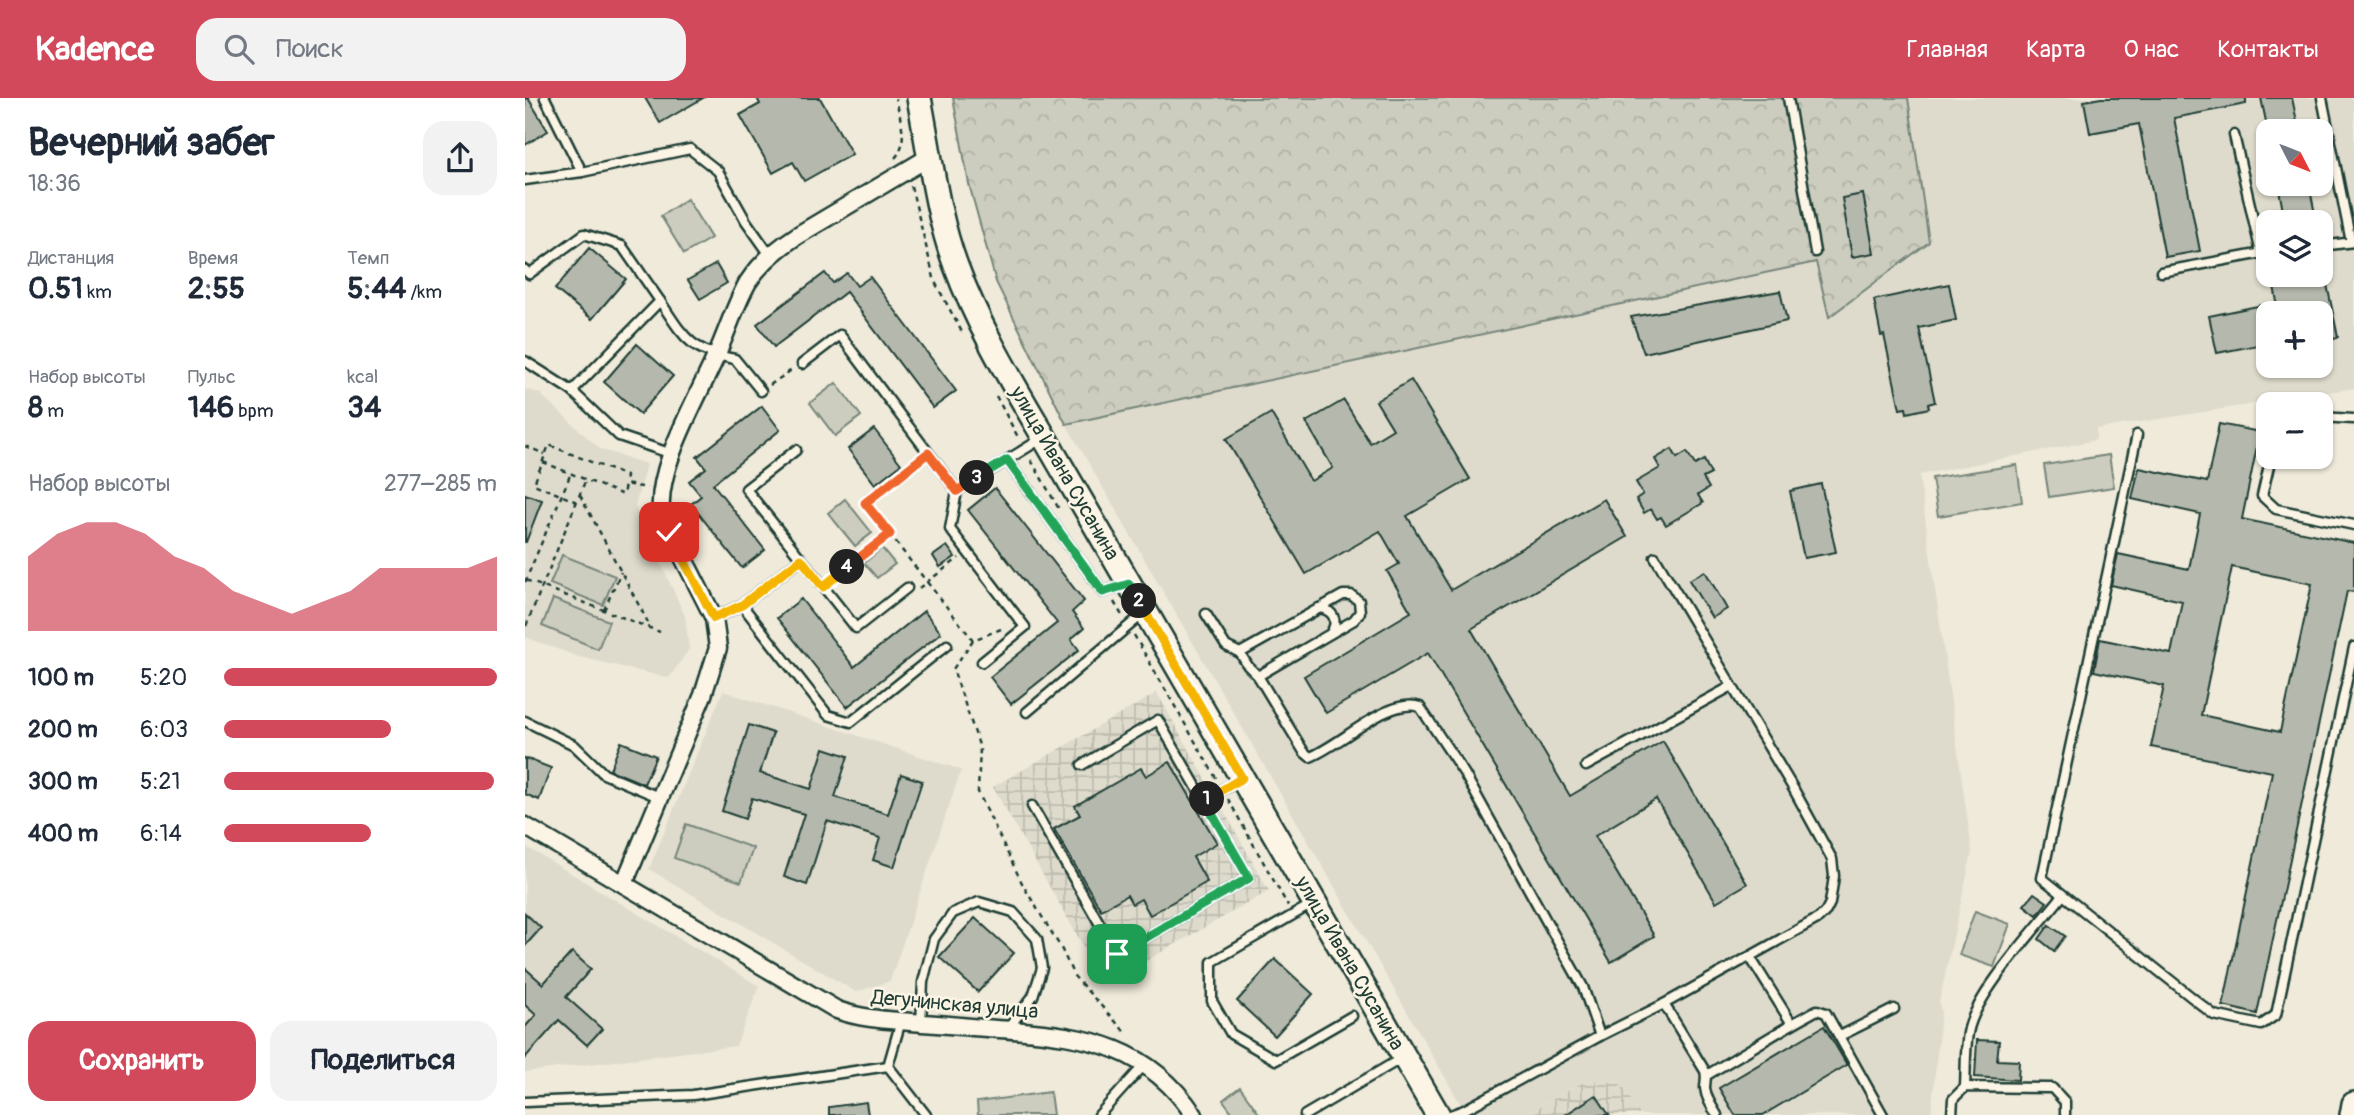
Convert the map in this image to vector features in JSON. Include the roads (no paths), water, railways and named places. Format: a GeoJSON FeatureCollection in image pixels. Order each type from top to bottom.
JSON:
{"type":"FeatureCollection","features":[{"type":"Feature","properties":{"kind":"street","name":"улица Ивана Сусанина"},"geometry":{"type":"LineString","coordinates":[[919,98],[949,244],[963,284],[1001,362],[1438,1115]]}},
{"type":"Feature","properties":{"kind":"street"},"geometry":{"type":"LineString","coordinates":[[624,884],[713,668],[717,648],[714,618],[662,516],[660,491],[672,454],[748,282],[770,255],[798,235],[930,156]]}},
{"type":"Feature","properties":{"kind":"street","name":"Дегунинская улица"},"geometry":{"type":"LineString","coordinates":[[525,826],[837,1010],[871,1019],[1060,1034],[1096,1041],[1145,1064],[1178,1094],[1194,1115]]}},
{"type":"Feature","properties":{"kind":"street"},"geometry":{"type":"LineString","coordinates":[[2352,1115],[2354,1104]]}},
{"type":"Feature","properties":{"kind":"lane"},"geometry":{"type":"LineString","coordinates":[[545,98],[582,172]]}},
{"type":"Feature","properties":{"kind":"lane"},"geometry":{"type":"LineString","coordinates":[[1788,98],[1815,252]]}},
{"type":"Feature","properties":{"kind":"lane"},"geometry":{"type":"LineString","coordinates":[[2322,98],[2353,242],[2333,244]]}},
{"type":"Feature","properties":{"kind":"lane"},"geometry":{"type":"LineString","coordinates":[[2234,135],[2256,219]]}},
{"type":"Feature","properties":{"kind":"lane"},"geometry":{"type":"LineString","coordinates":[[525,180],[582,172],[690,149],[718,171],[746,221],[770,255]]}},
{"type":"Feature","properties":{"kind":"lane"},"geometry":{"type":"LineString","coordinates":[[525,270],[529,274],[584,234],[622,246],[685,339],[716,356],[735,359],[761,391]]}},
{"type":"Feature","properties":{"kind":"lane"},"geometry":{"type":"LineString","coordinates":[[2161,271],[2256,255]]}},
{"type":"Feature","properties":{"kind":"lane"},"geometry":{"type":"LineString","coordinates":[[572,391],[660,301]]}},
{"type":"Feature","properties":{"kind":"lane"},"geometry":{"type":"LineString","coordinates":[[802,364],[840,335],[957,491]]}},
{"type":"Feature","properties":{"kind":"lane"},"geometry":{"type":"LineString","coordinates":[[525,361],[572,391],[619,436],[672,454]]}},
{"type":"Feature","properties":{"kind":"lane"},"geometry":{"type":"LineString","coordinates":[[2333,419],[2354,421]]}},
{"type":"Feature","properties":{"kind":"lane"},"geometry":{"type":"LineString","coordinates":[[2137,436],[2042,878],[2214,1015],[2261,1025],[2276,1015],[2354,647]]}},
{"type":"Feature","properties":{"kind":"lane"},"geometry":{"type":"LineString","coordinates":[[982,662],[1025,627],[950,529],[957,491],[1044,437]]}},
{"type":"Feature","properties":{"kind":"lane"},"geometry":{"type":"LineString","coordinates":[[796,450],[746,489],[823,587],[856,628],[907,588]]}},
{"type":"Feature","properties":{"kind":"lane"},"geometry":{"type":"LineString","coordinates":[[1007,460],[1103,592],[1129,584]]}},
{"type":"Feature","properties":{"kind":"lane"},"geometry":{"type":"LineString","coordinates":[[2268,469],[2262,496],[2276,509],[2354,525]]}},
{"type":"Feature","properties":{"kind":"lane"},"geometry":{"type":"LineString","coordinates":[[1450,1115],[1750,957],[1819,918],[1830,903],[1834,876],[1832,859],[1793,788],[1655,557]]}},
{"type":"Feature","properties":{"kind":"lane"},"geometry":{"type":"LineString","coordinates":[[714,618],[742,605],[801,559]]}},
{"type":"Feature","properties":{"kind":"lane"},"geometry":{"type":"LineString","coordinates":[[1240,653],[1343,595],[1351,595],[1359,601],[1360,612],[1357,616],[1258,676]]}},
{"type":"Feature","properties":{"kind":"lane"},"geometry":{"type":"LineString","coordinates":[[742,605],[828,715],[851,722],[947,645]]}},
{"type":"Feature","properties":{"kind":"lane"},"geometry":{"type":"LineString","coordinates":[[1319,608],[1328,610],[1335,618],[1332,633]]}},
{"type":"Feature","properties":{"kind":"lane"},"geometry":{"type":"LineString","coordinates":[[1027,712],[1145,612]]}},
{"type":"Feature","properties":{"kind":"lane"},"geometry":{"type":"LineString","coordinates":[[1206,614],[1226,646],[1240,653],[1258,676],[1304,752],[1310,757],[1392,708],[1411,704],[1420,707],[1464,772],[1583,987],[1600,1035]]}},
{"type":"Feature","properties":{"kind":"lane"},"geometry":{"type":"LineString","coordinates":[[1586,766],[1731,685]]}},
{"type":"Feature","properties":{"kind":"lane"},"geometry":{"type":"LineString","coordinates":[[1032,806],[1117,954],[1249,878],[1158,720],[1082,765]]}},
{"type":"Feature","properties":{"kind":"lane"},"geometry":{"type":"LineString","coordinates":[[525,721],[574,744],[604,775],[660,798]]}},
{"type":"Feature","properties":{"kind":"lane"},"geometry":{"type":"LineString","coordinates":[[1204,800],[1242,778]]}},
{"type":"Feature","properties":{"kind":"lane"},"geometry":{"type":"LineString","coordinates":[[1952,1115],[1953,1099],[1965,1087],[1968,1031],[1976,1011],[1997,977],[2063,895]]}},
{"type":"Feature","properties":{"kind":"lane"},"geometry":{"type":"LineString","coordinates":[[921,1023],[923,982],[934,939],[953,913],[979,902],[1013,912],[1037,939],[1042,968],[1033,996],[1007,1030]]}},
{"type":"Feature","properties":{"kind":"lane"},"geometry":{"type":"LineString","coordinates":[[1315,902],[1212,962],[1212,1001],[1231,1034],[1276,1060],[1352,1016]]}},
{"type":"Feature","properties":{"kind":"lane"},"geometry":{"type":"LineString","coordinates":[[1750,957],[1792,1024]]}},
{"type":"Feature","properties":{"kind":"lane"},"geometry":{"type":"LineString","coordinates":[[1664,1004],[1707,1075],[1705,1089],[1709,1104],[1717,1115]]}},
{"type":"Feature","properties":{"kind":"lane"},"geometry":{"type":"LineString","coordinates":[[1840,1036],[1894,1009]]}},
{"type":"Feature","properties":{"kind":"lane"},"geometry":{"type":"LineString","coordinates":[[1707,1075],[1792,1024],[1817,1010],[1822,1010],[1832,1021],[1883,1115]]}},
{"type":"Feature","properties":{"kind":"lane"},"geometry":{"type":"LineString","coordinates":[[888,1066],[901,1021]]}},
{"type":"Feature","properties":{"kind":"lane"},"geometry":{"type":"LineString","coordinates":[[1305,1115],[1404,1056]]}},
{"type":"Feature","properties":{"kind":"lane"},"geometry":{"type":"LineString","coordinates":[[1099,1115],[1145,1064]]}},
{"type":"Feature","properties":{"kind":"lane"},"geometry":{"type":"LineString","coordinates":[[525,1102],[693,1095],[888,1066]]}},
{"type":"Feature","properties":{"kind":"lane"},"geometry":{"type":"LineString","coordinates":[[888,1066],[926,1115]]}},
{"type":"Feature","properties":{"kind":"lane"},"geometry":{"type":"LineString","coordinates":[[1965,1087],[2052,1088],[2065,1102],[2065,1114]]}}]}
